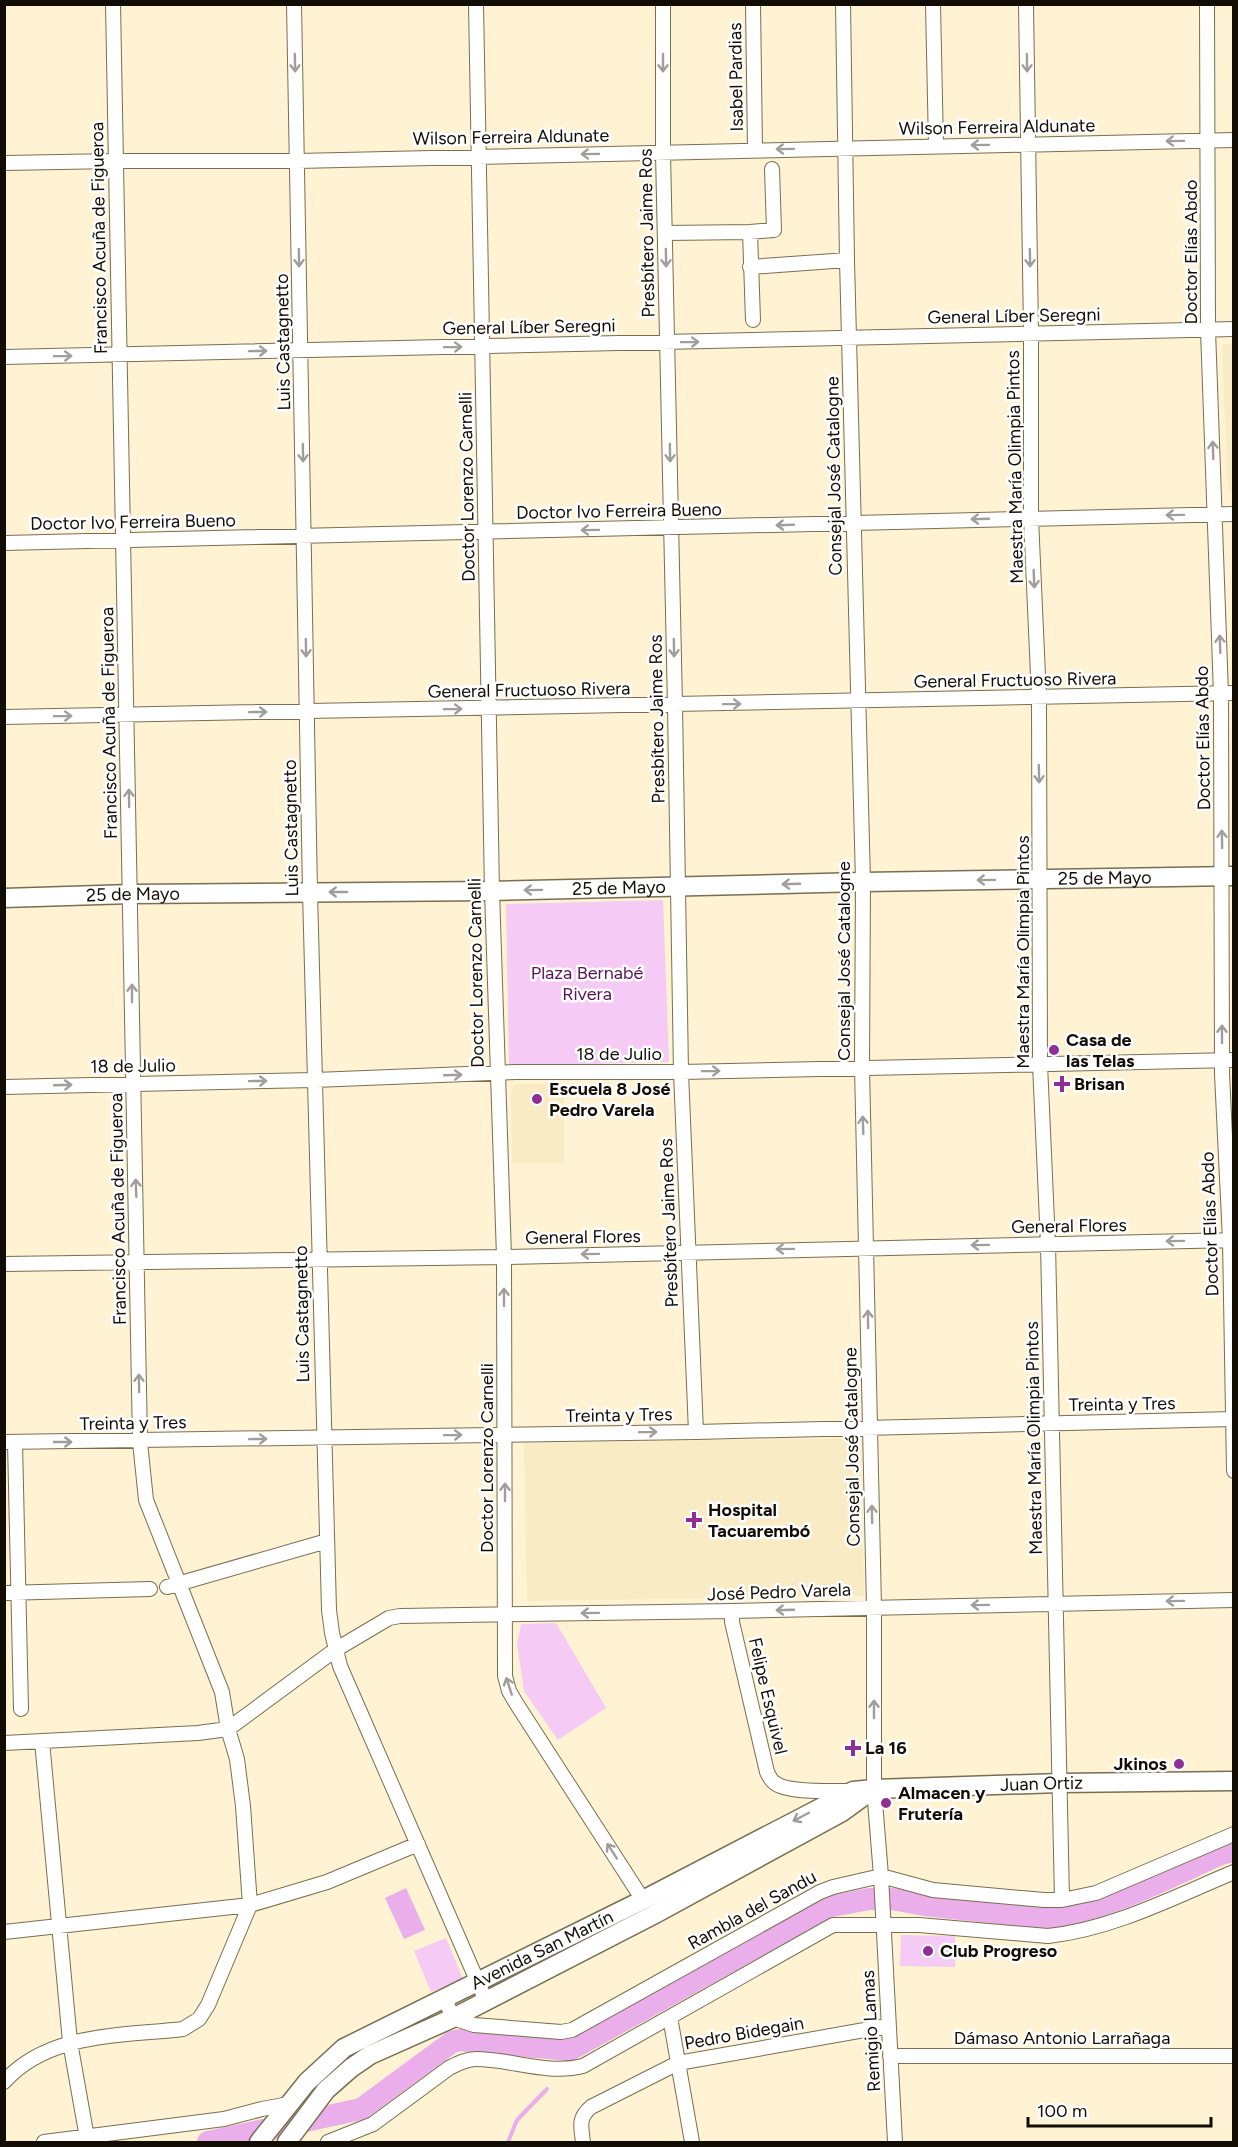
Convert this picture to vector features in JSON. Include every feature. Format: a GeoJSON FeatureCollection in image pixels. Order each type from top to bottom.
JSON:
{"type":"FeatureCollection","features":[{"type":"Feature","properties":{"kind":"street","name":"Francisco Acuña de Figueroa"},"geometry":{"type":"LineString","coordinates":[[113,4],[140,1442],[146,1500],[173,1585],[222,1692],[228,1729],[237,1759],[250,1905]]}},
{"type":"Feature","properties":{"kind":"street","name":"Luis Castagnetto"},"geometry":{"type":"LineString","coordinates":[[294,4],[310,892],[329,1610],[335,1650],[340,1666],[486,2001]]}},
{"type":"Feature","properties":{"kind":"street","name":"Doctor Lorenzo Carnelli"},"geometry":{"type":"LineString","coordinates":[[476,4],[492,891],[504,1257],[506,1676],[509,1690],[644,1900]]}},
{"type":"Feature","properties":{"kind":"street","name":"Presbítero Jaime Ros"},"geometry":{"type":"LineString","coordinates":[[663,4],[663,153],[681,1072],[696,1432]]}},
{"type":"Feature","properties":{"kind":"street","name":"Isabel Pardias"},"geometry":{"type":"LineString","coordinates":[[753,4],[755,149]]}},
{"type":"Feature","properties":{"kind":"street","name":"Consejal José Catalogne"},"geometry":{"type":"LineString","coordinates":[[843,4],[857,701],[863,882],[862,1067],[874,1607],[874,1789],[884,1922]]}},
{"type":"Feature","properties":{"kind":"street"},"geometry":{"type":"LineString","coordinates":[[933,4],[936,146]]}},
{"type":"Feature","properties":{"kind":"street","name":"Maestra María Olimpia Pintos"},"geometry":{"type":"LineString","coordinates":[[1026,4],[1031,518],[1039,698],[1040,1064],[1048,1244],[1062,1900]]}},
{"type":"Feature","properties":{"kind":"street","name":"Doctor Elías Abdo"},"geometry":{"type":"LineString","coordinates":[[1207,4],[1208,330],[1227,693],[1228,1060],[1232,1240],[1233,1471]]}},
{"type":"Feature","properties":{"kind":"street","name":"Wilson Ferreira Aldunate"},"geometry":{"type":"LineString","coordinates":[[4,163],[297,161],[478,155],[1233,140]]}},
{"type":"Feature","properties":{"kind":"street"},"geometry":{"type":"LineString","coordinates":[[666,233],[774,230],[772,169]]}},
{"type":"Feature","properties":{"kind":"street"},"geometry":{"type":"LineString","coordinates":[[750,232],[753,320]]}},
{"type":"Feature","properties":{"kind":"street"},"geometry":{"type":"LineString","coordinates":[[750,267],[847,260]]}},
{"type":"Feature","properties":{"kind":"street","name":"General Líber Seregni"},"geometry":{"type":"LineString","coordinates":[[4,357],[1233,329]]}},
{"type":"Feature","properties":{"kind":"street","name":"Doctor Ivo Ferreira Bueno"},"geometry":{"type":"LineString","coordinates":[[4,543],[1233,514]]}},
{"type":"Feature","properties":{"kind":"street","name":"General Fructuoso Rivera"},"geometry":{"type":"LineString","coordinates":[[4,717],[1227,693]]}},
{"type":"Feature","properties":{"kind":"street","name":"25 de Mayo"},"geometry":{"type":"LineString","coordinates":[[4,898],[1228,876]]}},
{"type":"Feature","properties":{"kind":"street","name":"18 de Julio"},"geometry":{"type":"LineString","coordinates":[[4,1087],[315,1080],[497,1073],[681,1072],[1228,1060]]}},
{"type":"Feature","properties":{"kind":"street","name":"General Flores"},"geometry":{"type":"LineString","coordinates":[[4,1264],[504,1257],[1232,1240]]}},
{"type":"Feature","properties":{"kind":"street","name":"Treinta y Tres"},"geometry":{"type":"LineString","coordinates":[[10,1442],[140,1442],[696,1432],[1233,1419]]}},
{"type":"Feature","properties":{"kind":"street"},"geometry":{"type":"LineString","coordinates":[[10,1442],[11,1593],[21,1709]]}},
{"type":"Feature","properties":{"kind":"street"},"geometry":{"type":"LineString","coordinates":[[173,1585],[327,1541]]}},
{"type":"Feature","properties":{"kind":"street"},"geometry":{"type":"LineString","coordinates":[[11,1593],[150,1589]]}},
{"type":"Feature","properties":{"kind":"street","name":"José Pedro Varela"},"geometry":{"type":"LineString","coordinates":[[228,1729],[335,1650],[389,1618],[400,1616],[1233,1600]]}},
{"type":"Feature","properties":{"kind":"street","name":"Felipe Esquivel"},"geometry":{"type":"LineString","coordinates":[[732,1611],[732,1622],[767,1772],[778,1786]]}},
{"type":"Feature","properties":{"kind":"street"},"geometry":{"type":"LineString","coordinates":[[4,1743],[198,1733],[228,1729]]}},
{"type":"Feature","properties":{"kind":"street"},"geometry":{"type":"LineString","coordinates":[[42,1741],[70,2042],[87,2138]]}},
{"type":"Feature","properties":{"kind":"street","name":"Juan Ortiz"},"geometry":{"type":"LineString","coordinates":[[778,1786],[808,1790],[853,1791],[1060,1783],[1233,1781]]}},
{"type":"Feature","properties":{"kind":"street","name":"Avenida San Martín"},"geometry":{"type":"LineString","coordinates":[[287,2142],[326,2090],[370,2055],[453,2018],[674,1904],[842,1812],[874,1789]]}},
{"type":"Feature","properties":{"kind":"street","name":"Avenida San Martín"},"geometry":{"type":"LineString","coordinates":[[259,2142],[321,2067],[344,2048],[644,1900],[853,1791]]}},
{"type":"Feature","properties":{"kind":"street","name":"Rambla del Sandu"},"geometry":{"type":"LineString","coordinates":[[453,2018],[474,2025],[561,2032],[572,2030],[820,1892],[833,1887],[881,1879],[933,1890],[1062,1900],[1096,1893],[1233,1834]]}},
{"type":"Feature","properties":{"kind":"street"},"geometry":{"type":"LineString","coordinates":[[4,1932],[250,1905],[327,1882],[418,1844]]}},
{"type":"Feature","properties":{"kind":"street"},"geometry":{"type":"LineString","coordinates":[[328,2142],[373,2124],[449,2068],[461,2062],[475,2059],[558,2069],[583,2066],[833,1925],[884,1922],[1048,1936],[1063,1935],[1112,1922],[1233,1872]]}},
{"type":"Feature","properties":{"kind":"street"},"geometry":{"type":"LineString","coordinates":[[4,2082],[23,2064],[70,2042],[183,2028],[199,2019],[208,2005],[250,1905]]}},
{"type":"Feature","properties":{"kind":"street","name":"Remigio Lamas"},"geometry":{"type":"LineString","coordinates":[[884,1922],[887,2026],[895,2142]]}},
{"type":"Feature","properties":{"kind":"street"},"geometry":{"type":"LineString","coordinates":[[445,1999],[453,2018]]}},
{"type":"Feature","properties":{"kind":"street"},"geometry":{"type":"LineString","coordinates":[[669,2017],[692,2142]]}},
{"type":"Feature","properties":{"kind":"street","name":"Pedro Bidegain"},"geometry":{"type":"LineString","coordinates":[[583,2142],[581,2127],[583,2114],[591,2107],[678,2063],[887,2026]]}},
{"type":"Feature","properties":{"kind":"street","name":"Dámaso Antonio Larrañaga"},"geometry":{"type":"LineString","coordinates":[[890,2056],[1233,2056]]}},
{"type":"Feature","properties":{"kind":"street"},"geometry":{"type":"LineString","coordinates":[[44,2142],[224,2120],[262,2109],[284,2111]]}},
{"type":"Feature","properties":{"kind":"shaded area"},"geometry":{"type":"Polygon","coordinates":[[[1222,344],[1233,344],[1233,492],[1228,493],[1222,344]]]}},
{"type":"Feature","properties":{"kind":"shaded area"},"geometry":{"type":"Polygon","coordinates":[[[516,1084],[564,1084],[564,1163],[512,1163],[511,1090],[516,1084]]]}},
{"type":"Feature","properties":{"kind":"shaded area","name":"Hospital Tacuarembó"},"geometry":{"type":"Polygon","coordinates":[[[861,1438],[864,1596],[527,1601],[524,1443],[861,1438]]]}},
{"type":"Feature","properties":{"kind":"shaded area"},"geometry":{"type":"Polygon","coordinates":[[[406,1888],[425,1930],[404,1939],[385,1898],[406,1888]]]}},
{"type":"Feature","properties":{"kind":"green space","name":"Plaza Bernabé Rivera"},"geometry":{"type":"Polygon","coordinates":[[[663,900],[669,1062],[509,1066],[506,904],[663,900]]]}},
{"type":"Feature","properties":{"kind":"green space"},"geometry":{"type":"Polygon","coordinates":[[[556,1623],[606,1708],[558,1740],[524,1691],[517,1644],[521,1624],[556,1623]]]}},
{"type":"Feature","properties":{"kind":"green space","name":"Club Progreso"},"geometry":{"type":"Polygon","coordinates":[[[901,1935],[955,1936],[955,1967],[900,1966],[901,1935]]]}},
{"type":"Feature","properties":{"kind":"green space"},"geometry":{"type":"Polygon","coordinates":[[[446,1938],[463,1979],[431,1992],[414,1951],[446,1938]]]}},
{"type":"Feature","properties":{"kind":"green space"},"geometry":{"type":"Polygon","coordinates":[[[433,2012],[433,2015],[358,2053],[300,2113],[301,2106],[328,2071],[341,2059],[433,2012]]]}},
{"type":"Feature","properties":{"kind":"waterway"},"geometry":{"type":"LineString","coordinates":[[208,2142],[361,2109],[452,2042],[460,2040],[570,2050],[827,1907],[869,1899],[892,1899],[924,1905],[1044,1918],[1090,1909],[1113,1901],[1221,1854],[1234,1851]]}},
{"type":"Feature","properties":{"kind":"waterway"},"geometry":{"type":"LineString","coordinates":[[508,2142],[517,2120],[547,2089]]}},
{"type":"Feature","properties":{"kind":"place","name":"Casa de las Telas"},"geometry":{"type":"Point","coordinates":[1054,1050]}},
{"type":"Feature","properties":{"kind":"place","name":"Brisan"},"geometry":{"type":"Point","coordinates":[1062,1084]}},
{"type":"Feature","properties":{"kind":"place","name":"Escuela 8 José Pedro Varela"},"geometry":{"type":"Point","coordinates":[537,1099]}},
{"type":"Feature","properties":{"kind":"place","name":"Hospital Tacuarembó"},"geometry":{"type":"Point","coordinates":[694,1520]}},
{"type":"Feature","properties":{"kind":"place","name":"La 16"},"geometry":{"type":"Point","coordinates":[853,1748]}},
{"type":"Feature","properties":{"kind":"place","name":"Jkinos"},"geometry":{"type":"Point","coordinates":[1179,1764]}},
{"type":"Feature","properties":{"kind":"place","name":"Almacen y Frutería"},"geometry":{"type":"Point","coordinates":[886,1803]}},
{"type":"Feature","properties":{"kind":"place","name":"Club Progreso"},"geometry":{"type":"Point","coordinates":[928,1951]}}]}
